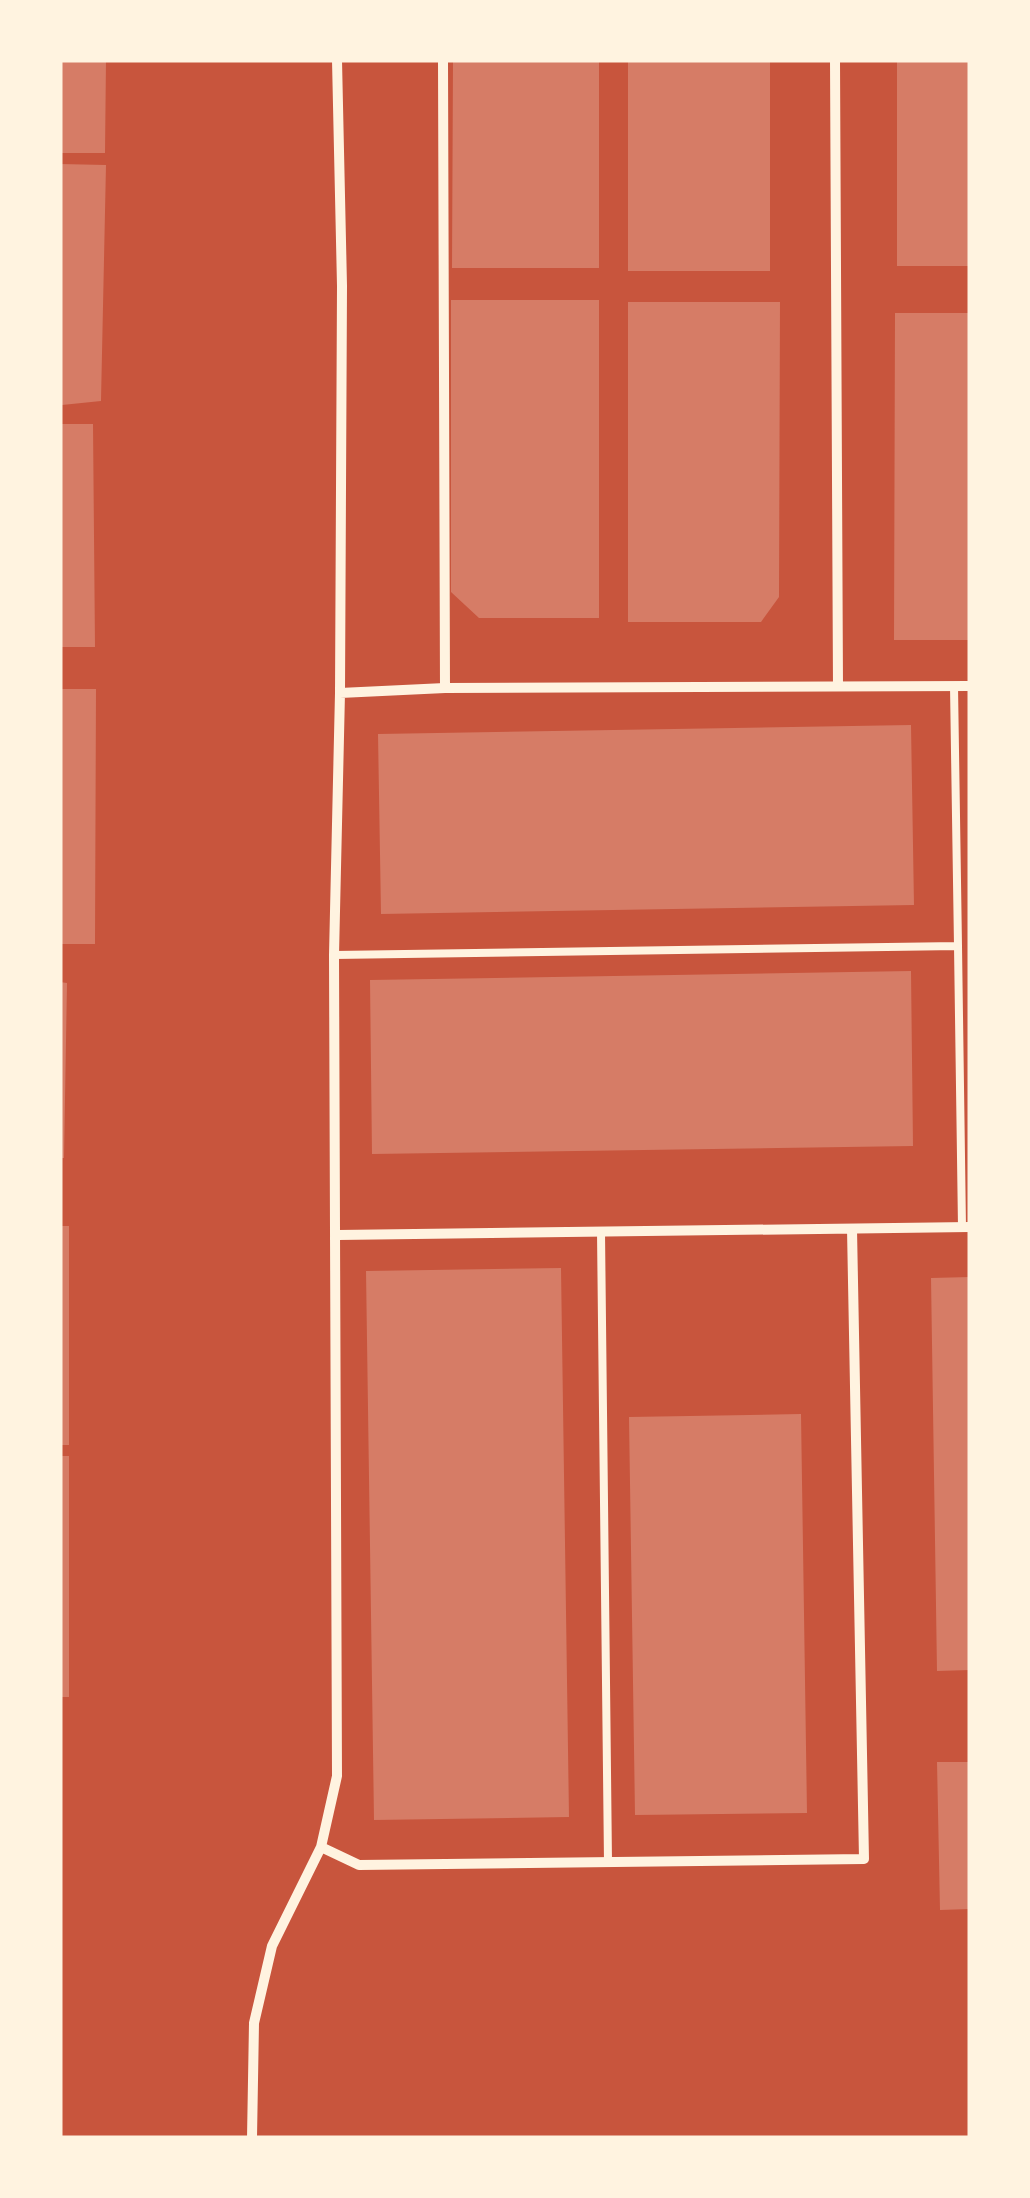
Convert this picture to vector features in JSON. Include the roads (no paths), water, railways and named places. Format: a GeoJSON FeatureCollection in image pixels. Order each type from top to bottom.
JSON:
{"type":"FeatureCollection","features":[{"type":"Feature","properties":{"kind":"street"},"geometry":{"type":"LineString","coordinates":[[252,2138],[254,2023],[272,1946],[320,1847],[337,1776],[337,60]]}},
{"type":"Feature","properties":{"kind":"street"},"geometry":{"type":"LineString","coordinates":[[443,60],[445,688]]}},
{"type":"Feature","properties":{"kind":"street"},"geometry":{"type":"LineString","coordinates":[[835,60],[838,686]]}},
{"type":"Feature","properties":{"kind":"street"},"geometry":{"type":"LineString","coordinates":[[340,693],[445,688],[970,686]]}},
{"type":"Feature","properties":{"kind":"street"},"geometry":{"type":"LineString","coordinates":[[338,1235],[966,1227]]}},
{"type":"Feature","properties":{"kind":"street"},"geometry":{"type":"LineString","coordinates":[[320,1847],[359,1865],[864,1859],[852,1229]]}},
{"type":"Feature","properties":{"kind":"lane"},"geometry":{"type":"LineString","coordinates":[[954,686],[966,1227]]}},
{"type":"Feature","properties":{"kind":"lane"},"geometry":{"type":"LineString","coordinates":[[334,956],[958,946]]}},
{"type":"Feature","properties":{"kind":"lane"},"geometry":{"type":"LineString","coordinates":[[601,1232],[608,1862]]}}]}
